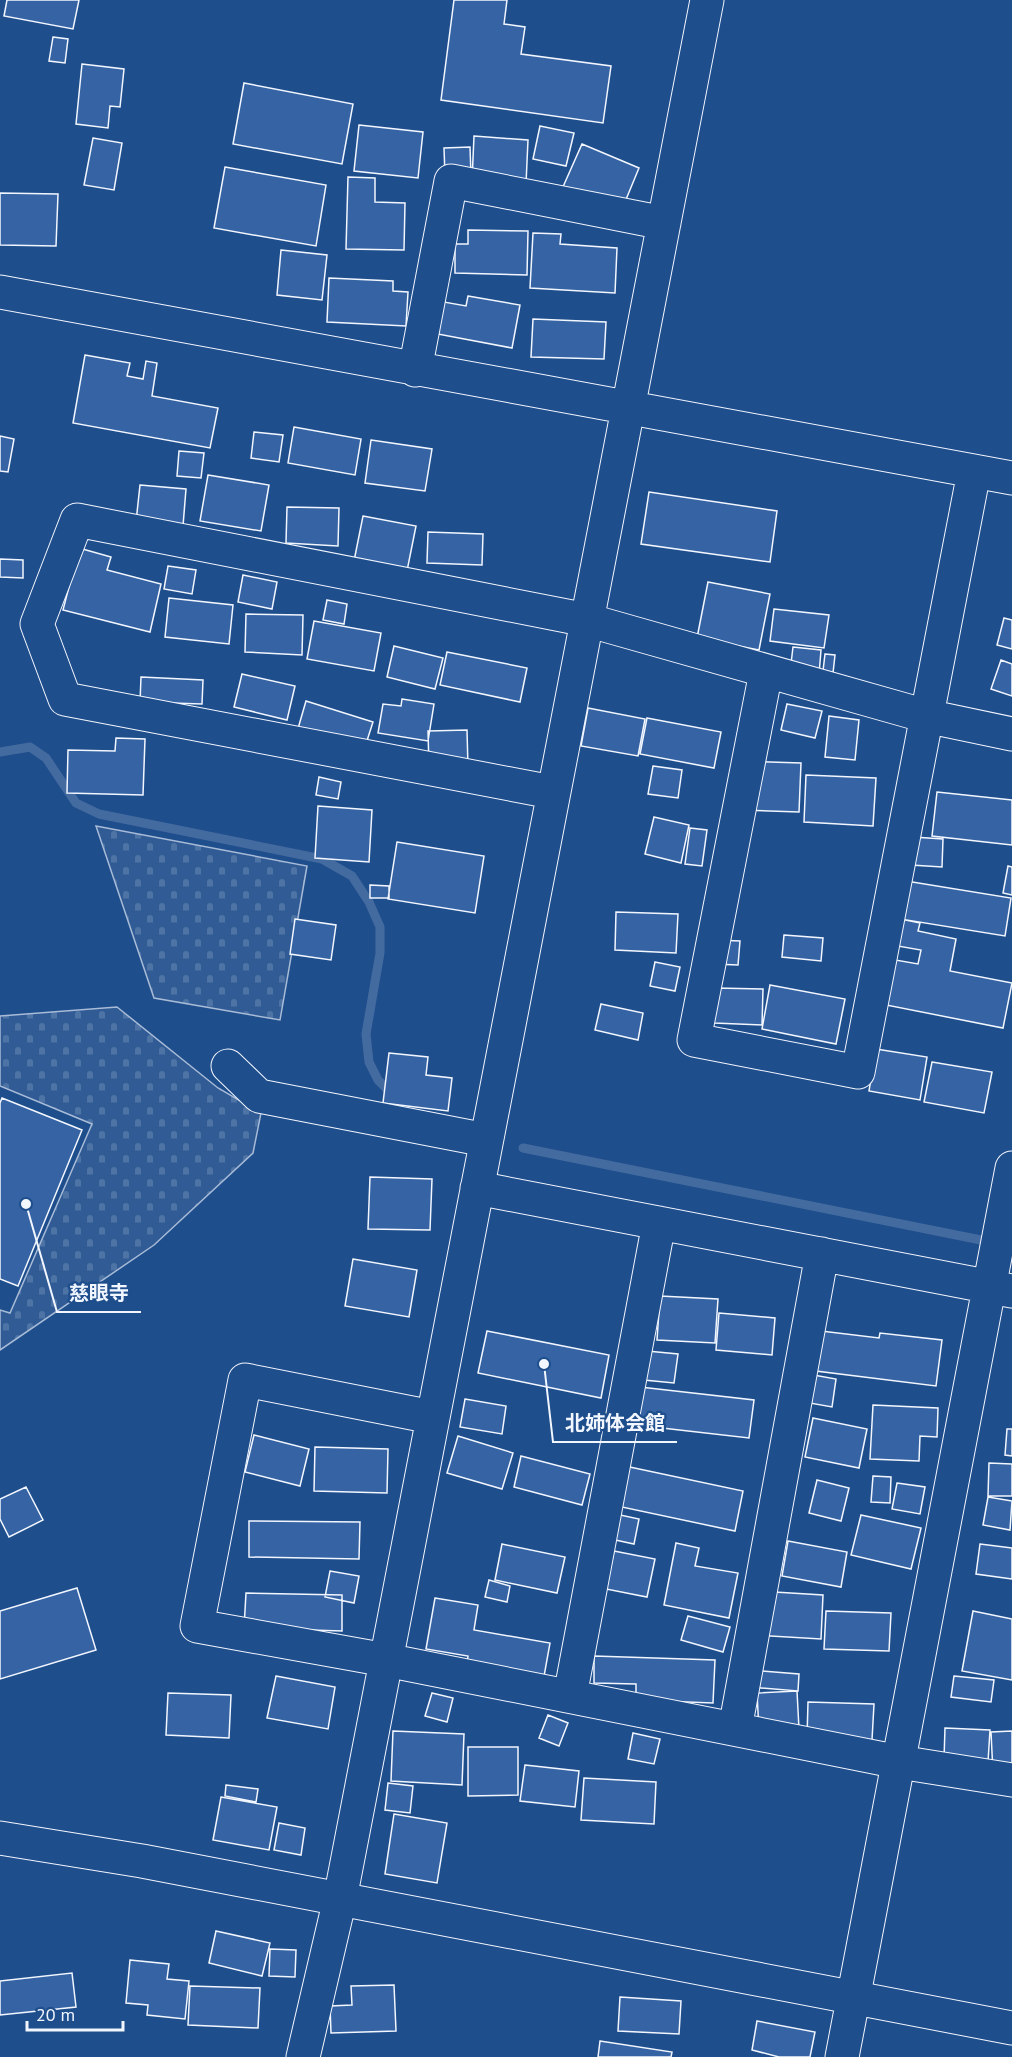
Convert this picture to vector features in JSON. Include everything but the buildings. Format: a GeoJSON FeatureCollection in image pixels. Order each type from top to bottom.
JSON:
{"type":"FeatureCollection","features":[{"type":"Feature","properties":{"kind":"street"},"geometry":{"type":"LineString","coordinates":[[303,2057],[340,1899],[552,792],[707,0]]}},
{"type":"Feature","properties":{"kind":"street"},"geometry":{"type":"LineString","coordinates":[[415,370],[451,181],[664,223]]}},
{"type":"Feature","properties":{"kind":"street"},"geometry":{"type":"LineString","coordinates":[[0,292],[1012,478]]}},
{"type":"Feature","properties":{"kind":"street"},"geometry":{"type":"LineString","coordinates":[[766,672],[694,1040],[858,1072],[974,472]]}},
{"type":"Feature","properties":{"kind":"street"},"geometry":{"type":"LineString","coordinates":[[552,792],[65,699],[37,624],[76,520],[587,620],[926,717],[1012,734]]}},
{"type":"Feature","properties":{"kind":"street"},"geometry":{"type":"LineString","coordinates":[[228,1066],[259,1096],[486,1140]]}},
{"type":"Feature","properties":{"kind":"street"},"geometry":{"type":"LineString","coordinates":[[842,2057],[899,1762],[1000,1289],[1012,1168]]}},
{"type":"Feature","properties":{"kind":"street"},"geometry":{"type":"LineString","coordinates":[[477,1188],[1000,1289]]}},
{"type":"Feature","properties":{"kind":"street"},"geometry":{"type":"LineString","coordinates":[[570,1696],[659,1223]]}},
{"type":"Feature","properties":{"kind":"street"},"geometry":{"type":"LineString","coordinates":[[735,1729],[822,1254]]}},
{"type":"Feature","properties":{"kind":"street"},"geometry":{"type":"LineString","coordinates":[[432,1417],[245,1380],[196,1626],[386,1660],[899,1762],[1012,1780]]}},
{"type":"Feature","properties":{"kind":"street"},"geometry":{"type":"LineString","coordinates":[[0,1838],[142,1861],[1012,2028]]}},
{"type":"Feature","properties":{"kind":"green space"},"geometry":{"type":"Polygon","coordinates":[[[96,826],[307,866],[280,1020],[154,998],[96,826]]]}},
{"type":"Feature","properties":{"kind":"green space"},"geometry":{"type":"Polygon","coordinates":[[[117,1007],[218,1088],[261,1113],[253,1153],[154,1245],[0,1350],[0,1310],[10,1313],[92,1124],[0,1086],[0,1016],[117,1007]]]}},
{"type":"Feature","properties":{"kind":"waterway"},"geometry":{"type":"LineString","coordinates":[[0,752],[30,747],[46,758],[76,803],[99,814],[322,859],[352,876],[369,902],[380,927],[380,953],[366,1034],[369,1062],[378,1080],[394,1096]]}},
{"type":"Feature","properties":{"kind":"waterway"},"geometry":{"type":"LineString","coordinates":[[523,1148],[991,1242]]}},
{"type":"Feature","properties":{"kind":"place","name":"慈眼寺"},"geometry":{"type":"Point","coordinates":[26,1204]}},
{"type":"Feature","properties":{"kind":"place","name":"北姉体会館"},"geometry":{"type":"Point","coordinates":[544,1364]}}]}
